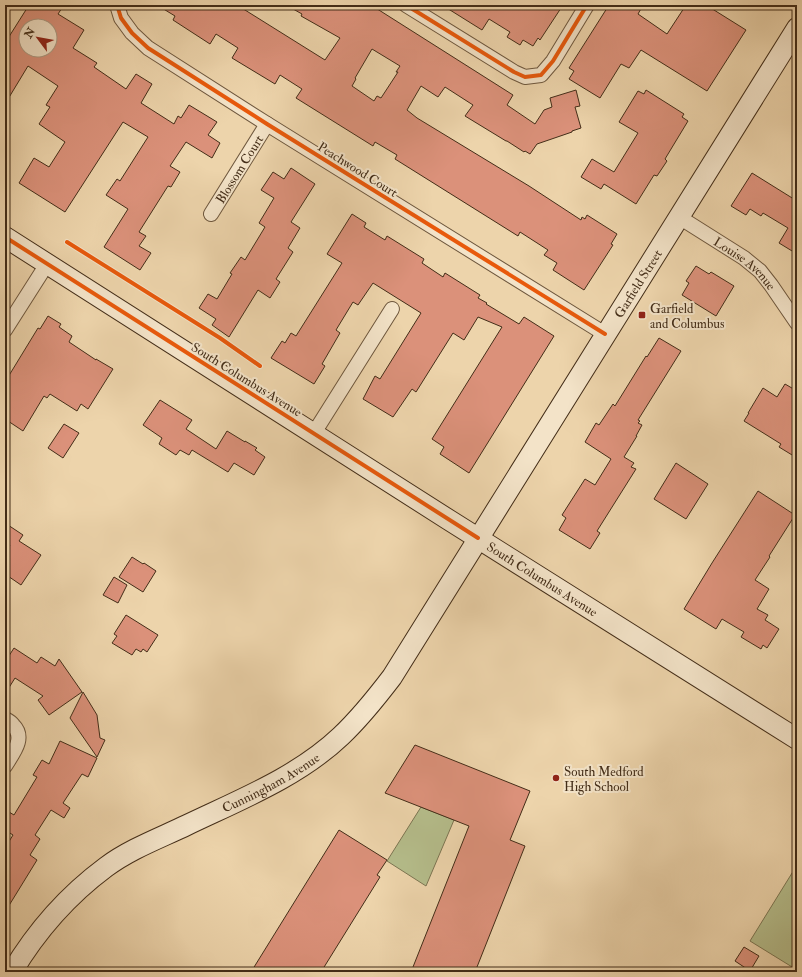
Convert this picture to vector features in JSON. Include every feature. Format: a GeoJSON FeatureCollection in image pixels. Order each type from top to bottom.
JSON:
{"type":"FeatureCollection","features":[{"type":"Feature","properties":{"kind":"main road","name":"Garfield Street"},"geometry":{"type":"LineString","coordinates":[[478,538],[797,28]]}},
{"type":"Feature","properties":{"kind":"main road","name":"South Columbus Avenue"},"geometry":{"type":"LineString","coordinates":[[5,237],[797,739]]}},
{"type":"Feature","properties":{"kind":"main road","name":"Cunningham Avenue"},"geometry":{"type":"LineString","coordinates":[[12,972],[40,931],[60,907],[107,866],[132,852],[279,780],[320,754],[340,737],[363,713],[392,677],[478,538]]}},
{"type":"Feature","properties":{"kind":"street","name":"Peachwood Court"},"geometry":{"type":"LineString","coordinates":[[117,5],[121,18],[132,33],[148,48],[267,124],[605,334]]}},
{"type":"Feature","properties":{"kind":"street"},"geometry":{"type":"LineString","coordinates":[[406,5],[425,10],[514,72],[525,77],[541,75],[553,60],[588,5]]}},
{"type":"Feature","properties":{"kind":"street","name":"Blossom Court"},"geometry":{"type":"LineString","coordinates":[[211,214],[267,124]]}},
{"type":"Feature","properties":{"kind":"street","name":"Louise Avenue"},"geometry":{"type":"LineString","coordinates":[[679,217],[744,258],[760,270],[797,323]]}},
{"type":"Feature","properties":{"kind":"street"},"geometry":{"type":"LineString","coordinates":[[5,330],[47,264]]}},
{"type":"Feature","properties":{"kind":"street"},"geometry":{"type":"LineString","coordinates":[[314,433],[392,309]]}},
{"type":"Feature","properties":{"kind":"street"},"geometry":{"type":"LineString","coordinates":[[5,719],[13,725],[19,738],[17,747],[5,766]]}},
{"type":"Feature","properties":{"kind":"green space"},"geometry":{"type":"Polygon","coordinates":[[[421,807],[454,820],[426,886],[387,861],[421,807]]]}},
{"type":"Feature","properties":{"kind":"green space"},"geometry":{"type":"Polygon","coordinates":[[[797,865],[797,970],[750,941],[797,865]]]}},
{"type":"Feature","properties":{"kind":"building"},"geometry":{"type":"Polygon","coordinates":[[[29,5],[64,5],[58,14],[84,30],[73,48],[97,63],[94,67],[126,89],[136,74],[152,84],[141,103],[174,124],[178,116],[181,118],[189,105],[217,122],[208,135],[220,143],[212,158],[186,142],[170,166],[180,172],[171,187],[168,186],[139,232],[146,236],[139,246],[151,253],[140,270],[104,247],[128,209],[106,195],[117,179],[120,181],[148,137],[123,122],[65,212],[19,183],[34,158],[49,167],[65,142],[39,124],[50,107],[46,105],[58,86],[28,66],[5,104],[5,43],[18,22],[18,58],[58,58],[58,18],[21,18],[29,5]]]}},
{"type":"Feature","properties":{"kind":"building"},"geometry":{"type":"Polygon","coordinates":[[[157,5],[237,5],[325,60],[340,38],[301,16],[302,14],[286,5],[371,5],[513,95],[507,105],[535,124],[544,110],[552,107],[550,98],[576,90],[580,106],[575,107],[581,128],[537,144],[530,154],[525,151],[524,152],[465,116],[473,105],[445,87],[438,97],[421,86],[407,110],[417,118],[529,186],[581,220],[582,217],[585,219],[587,215],[617,234],[611,244],[613,245],[584,290],[553,270],[557,263],[544,255],[548,250],[520,232],[518,236],[395,159],[397,155],[375,142],[373,146],[296,98],[302,89],[280,75],[275,84],[232,58],[238,48],[216,34],[210,44],[173,20],[175,16],[157,5]],[[372,49],[352,86],[374,101],[377,96],[381,98],[398,72],[396,72],[400,66],[372,49]]]}},
{"type":"Feature","properties":{"kind":"building"},"geometry":{"type":"Polygon","coordinates":[[[442,5],[563,5],[540,40],[538,38],[533,46],[523,40],[520,45],[507,37],[510,32],[489,19],[482,30],[442,5]]]}},
{"type":"Feature","properties":{"kind":"building"},"geometry":{"type":"Polygon","coordinates":[[[609,5],[643,5],[638,14],[667,34],[686,5],[706,5],[746,30],[707,91],[641,50],[629,68],[621,64],[600,98],[569,79],[574,71],[569,68],[609,5]]]}},
{"type":"Feature","properties":{"kind":"building"},"geometry":{"type":"Polygon","coordinates":[[[646,90],[684,114],[682,117],[688,121],[665,159],[667,161],[657,176],[654,175],[636,204],[604,184],[601,189],[581,177],[592,159],[614,172],[638,133],[619,122],[638,91],[644,94],[646,90]]]}},
{"type":"Feature","properties":{"kind":"building"},"geometry":{"type":"Polygon","coordinates":[[[291,168],[315,184],[291,222],[300,228],[288,248],[293,252],[276,279],[280,282],[270,298],[258,290],[229,337],[212,325],[216,319],[199,308],[208,294],[217,299],[232,274],[230,273],[241,257],[245,260],[265,227],[259,223],[274,198],[261,190],[273,172],[284,179],[291,168]]]}},
{"type":"Feature","properties":{"kind":"building"},"geometry":{"type":"Polygon","coordinates":[[[752,173],[797,201],[797,254],[779,243],[788,228],[763,213],[761,216],[750,209],[746,215],[731,206],[752,173]]]}},
{"type":"Feature","properties":{"kind":"building"},"geometry":{"type":"Polygon","coordinates":[[[352,214],[366,223],[364,227],[385,240],[387,236],[424,259],[422,263],[443,277],[445,273],[480,295],[478,298],[487,303],[486,304],[519,324],[524,317],[554,336],[469,473],[440,454],[444,447],[432,439],[502,327],[478,317],[464,340],[453,333],[416,392],[412,389],[393,417],[363,399],[375,376],[380,379],[421,313],[373,283],[358,305],[353,302],[336,330],[340,333],[322,364],[325,366],[314,384],[271,358],[282,341],[285,343],[291,333],[296,336],[342,263],[327,254],[352,214]]]}},
{"type":"Feature","properties":{"kind":"building"},"geometry":{"type":"Polygon","coordinates":[[[696,266],[709,274],[711,272],[734,286],[716,316],[682,295],[689,283],[686,281],[696,266]]]}},
{"type":"Feature","properties":{"kind":"building"},"geometry":{"type":"Polygon","coordinates":[[[48,316],[61,324],[59,327],[72,336],[69,342],[96,360],[113,369],[88,409],[81,404],[77,411],[50,394],[47,398],[44,396],[23,431],[5,419],[5,382],[38,328],[40,329],[48,316]]]}},
{"type":"Feature","properties":{"kind":"building"},"geometry":{"type":"Polygon","coordinates":[[[659,338],[681,351],[638,420],[640,421],[638,423],[642,425],[624,457],[634,463],[631,467],[636,469],[597,531],[600,533],[590,549],[559,530],[566,518],[562,515],[585,479],[595,485],[611,459],[585,442],[596,423],[599,425],[613,404],[615,406],[659,338]]]}},
{"type":"Feature","properties":{"kind":"building"},"geometry":{"type":"Polygon","coordinates":[[[785,384],[797,391],[797,458],[779,447],[781,444],[744,421],[763,388],[777,397],[785,384]]]}},
{"type":"Feature","properties":{"kind":"building"},"geometry":{"type":"Polygon","coordinates":[[[160,400],[192,420],[186,429],[216,449],[227,431],[257,448],[255,450],[265,457],[254,475],[234,463],[228,472],[192,450],[189,455],[180,450],[176,455],[159,444],[162,438],[143,425],[160,400]]]}},
{"type":"Feature","properties":{"kind":"building"},"geometry":{"type":"Polygon","coordinates":[[[64,424],[79,433],[63,458],[48,448],[64,424]]]}},
{"type":"Feature","properties":{"kind":"building"},"geometry":{"type":"Polygon","coordinates":[[[676,463],[708,484],[686,519],[654,499],[676,463]]]}},
{"type":"Feature","properties":{"kind":"building"},"geometry":{"type":"Polygon","coordinates":[[[758,491],[795,515],[755,580],[769,589],[757,609],[768,615],[765,620],[779,629],[767,648],[763,645],[761,649],[741,637],[744,632],[722,619],[716,629],[684,609],[758,491]]]}},
{"type":"Feature","properties":{"kind":"building"},"geometry":{"type":"Polygon","coordinates":[[[5,523],[23,535],[19,541],[41,555],[21,585],[5,574],[5,552],[10,545],[5,541],[5,523]]]}},
{"type":"Feature","properties":{"kind":"building"},"geometry":{"type":"Polygon","coordinates":[[[132,557],[156,571],[143,592],[119,577],[132,557]]]}},
{"type":"Feature","properties":{"kind":"building"},"geometry":{"type":"Polygon","coordinates":[[[114,577],[127,585],[118,603],[103,595],[114,577]]]}},
{"type":"Feature","properties":{"kind":"building"},"geometry":{"type":"Polygon","coordinates":[[[126,615],[158,635],[147,652],[143,649],[141,652],[136,649],[132,655],[112,643],[117,636],[114,634],[126,615]]]}},
{"type":"Feature","properties":{"kind":"building"},"geometry":{"type":"Polygon","coordinates":[[[14,648],[37,663],[41,657],[55,666],[59,659],[82,692],[49,715],[38,700],[43,696],[15,678],[5,694],[5,662],[14,648]]]}},
{"type":"Feature","properties":{"kind":"building"},"geometry":{"type":"Polygon","coordinates":[[[83,692],[97,715],[100,738],[105,740],[97,757],[70,718],[83,692]]]}},
{"type":"Feature","properties":{"kind":"building"},"geometry":{"type":"Polygon","coordinates":[[[60,741],[97,758],[88,777],[82,774],[63,803],[70,808],[64,818],[51,810],[35,835],[40,839],[30,855],[37,860],[5,912],[5,848],[13,835],[5,830],[5,819],[9,812],[14,815],[37,777],[33,775],[42,760],[49,764],[60,741]]]}},
{"type":"Feature","properties":{"kind":"building"},"geometry":{"type":"Polygon","coordinates":[[[415,745],[530,791],[510,840],[525,846],[475,972],[411,972],[469,826],[385,793],[415,745]]]}},
{"type":"Feature","properties":{"kind":"building"},"geometry":{"type":"Polygon","coordinates":[[[339,830],[387,860],[377,875],[380,877],[321,972],[251,972],[339,830]]]}},
{"type":"Feature","properties":{"kind":"building"},"geometry":{"type":"Polygon","coordinates":[[[744,947],[759,956],[750,971],[735,961],[744,947]]]}},
{"type":"Feature","properties":{"kind":"cycle path"},"geometry":{"type":"LineString","coordinates":[[117,5],[121,18],[132,33],[148,48],[267,124],[605,334]]}},
{"type":"Feature","properties":{"kind":"cycle path"},"geometry":{"type":"LineString","coordinates":[[406,5],[514,72],[525,77],[541,75],[553,61],[587,5]]}},
{"type":"Feature","properties":{"kind":"cycle path"},"geometry":{"type":"LineString","coordinates":[[5,237],[478,538]]}},
{"type":"Feature","properties":{"kind":"cycle path"},"geometry":{"type":"LineString","coordinates":[[67,242],[220,338],[260,366]]}},
{"type":"Feature","properties":{"kind":"place","name":"Garfield and Columbus"},"geometry":{"type":"Point","coordinates":[642,315]}},
{"type":"Feature","properties":{"kind":"place","name":"South Medford High School"},"geometry":{"type":"Point","coordinates":[556,778]}}]}
